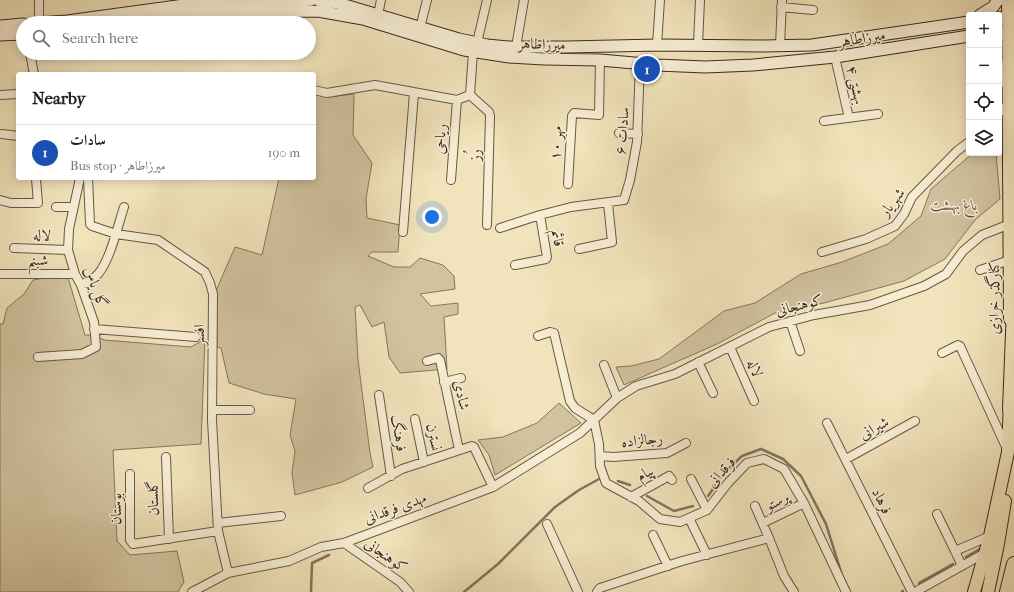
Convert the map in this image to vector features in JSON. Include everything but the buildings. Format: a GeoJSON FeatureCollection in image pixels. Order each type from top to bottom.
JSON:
{"type":"FeatureCollection","features":[{"type":"Feature","properties":{"kind":"highway"},"geometry":{"type":"LineString","coordinates":[[1010,409],[1014,308]]}},
{"type":"Feature","properties":{"kind":"highway"},"geometry":{"type":"LineString","coordinates":[[1006,592],[1014,564]]}},
{"type":"Feature","properties":{"kind":"main road"},"geometry":{"type":"LineString","coordinates":[[99,16],[184,3],[311,0]]}},
{"type":"Feature","properties":{"kind":"main road","name":"میرزاطاهر"},"geometry":{"type":"LineString","coordinates":[[318,0],[347,3],[378,15],[509,57],[544,60],[600,60],[704,67],[753,65],[835,57],[966,37]]}},
{"type":"Feature","properties":{"kind":"main road"},"geometry":{"type":"LineString","coordinates":[[985,12],[993,7],[998,0]]}},
{"type":"Feature","properties":{"kind":"main road","name":"کنارگذر خرازی"},"geometry":{"type":"LineString","coordinates":[[974,592],[990,536],[1008,452],[1010,409],[1010,224],[1007,111],[1008,0]]}},
{"type":"Feature","properties":{"kind":"main road","name":"میرزاطاهر"},"geometry":{"type":"LineString","coordinates":[[185,16],[249,12],[318,11],[362,19],[425,39],[475,47],[487,45],[516,47],[812,45],[966,22]]}},
{"type":"Feature","properties":{"kind":"main road"},"geometry":{"type":"LineString","coordinates":[[955,24],[966,20]]}},
{"type":"Feature","properties":{"kind":"main road"},"geometry":{"type":"LineString","coordinates":[[0,26],[16,25]]}},
{"type":"Feature","properties":{"kind":"main road"},"geometry":{"type":"LineString","coordinates":[[0,35],[16,34]]}},
{"type":"Feature","properties":{"kind":"main road"},"geometry":{"type":"LineString","coordinates":[[657,45],[654,54],[657,65]]}},
{"type":"Feature","properties":{"kind":"main road"},"geometry":{"type":"LineString","coordinates":[[751,46],[756,52],[756,58],[753,65]]}},
{"type":"Feature","properties":{"kind":"main road"},"geometry":{"type":"LineString","coordinates":[[1002,72],[1008,85]]}},
{"type":"Feature","properties":{"kind":"main road"},"geometry":{"type":"LineString","coordinates":[[988,592],[1005,502],[1008,452]]}},
{"type":"Feature","properties":{"kind":"street"},"geometry":{"type":"LineString","coordinates":[[38,16],[39,0]]}},
{"type":"Feature","properties":{"kind":"street"},"geometry":{"type":"LineString","coordinates":[[378,15],[381,0]]}},
{"type":"Feature","properties":{"kind":"street"},"geometry":{"type":"LineString","coordinates":[[420,28],[427,0]]}},
{"type":"Feature","properties":{"kind":"street"},"geometry":{"type":"LineString","coordinates":[[316,90],[327,92],[375,85],[457,100],[470,95],[475,47],[487,0]]}},
{"type":"Feature","properties":{"kind":"street"},"geometry":{"type":"LineString","coordinates":[[516,47],[524,0]]}},
{"type":"Feature","properties":{"kind":"street"},"geometry":{"type":"LineString","coordinates":[[657,45],[660,0]]}},
{"type":"Feature","properties":{"kind":"street"},"geometry":{"type":"LineString","coordinates":[[698,45],[700,0]]}},
{"type":"Feature","properties":{"kind":"street"},"geometry":{"type":"LineString","coordinates":[[780,46],[782,4],[813,10]]}},
{"type":"Feature","properties":{"kind":"street","name":"بهشتی ۴"},"geometry":{"type":"LineString","coordinates":[[835,57],[849,118]]}},
{"type":"Feature","properties":{"kind":"street"},"geometry":{"type":"LineString","coordinates":[[31,60],[34,72]]}},
{"type":"Feature","properties":{"kind":"street","name":"مهر ۱۰"},"geometry":{"type":"LineString","coordinates":[[568,184],[572,114],[599,115],[600,60]]}},
{"type":"Feature","properties":{"kind":"street","name":"سادات ۶"},"geometry":{"type":"LineString","coordinates":[[608,203],[624,200],[630,180],[638,134],[640,63]]}},
{"type":"Feature","properties":{"kind":"street"},"geometry":{"type":"LineString","coordinates":[[404,232],[414,93]]}},
{"type":"Feature","properties":{"kind":"street"},"geometry":{"type":"LineString","coordinates":[[0,95],[16,94]]}},
{"type":"Feature","properties":{"kind":"street","name":"رُز"},"geometry":{"type":"LineString","coordinates":[[470,95],[489,112],[490,116],[487,225]]}},
{"type":"Feature","properties":{"kind":"street","name":"ریاحی"},"geometry":{"type":"LineString","coordinates":[[451,180],[457,100]]}},
{"type":"Feature","properties":{"kind":"street"},"geometry":{"type":"LineString","coordinates":[[824,122],[878,114]]}},
{"type":"Feature","properties":{"kind":"street"},"geometry":{"type":"LineString","coordinates":[[619,133],[638,134]]}},
{"type":"Feature","properties":{"kind":"street"},"geometry":{"type":"LineString","coordinates":[[2,134],[16,136]]}},
{"type":"Feature","properties":{"kind":"street","name":"شهریار"},"geometry":{"type":"LineString","coordinates":[[822,252],[866,239],[895,226],[904,214],[912,197],[966,144]]}},
{"type":"Feature","properties":{"kind":"street"},"geometry":{"type":"LineString","coordinates":[[0,200],[11,203],[38,203],[36,180]]}},
{"type":"Feature","properties":{"kind":"street","name":"گل یاس"},"geometry":{"type":"LineString","coordinates":[[38,357],[82,354],[96,347],[94,322],[82,285],[76,274],[68,250],[69,229],[80,180]]}},
{"type":"Feature","properties":{"kind":"street","name":"افسر"},"geometry":{"type":"LineString","coordinates":[[88,180],[90,224],[94,228],[116,234],[158,240],[205,272],[214,294],[213,410],[218,527],[228,573]]}},
{"type":"Feature","properties":{"kind":"street"},"geometry":{"type":"LineString","coordinates":[[500,228],[571,206],[608,203],[612,242],[579,249]]}},
{"type":"Feature","properties":{"kind":"street"},"geometry":{"type":"LineString","coordinates":[[56,207],[73,207]]}},
{"type":"Feature","properties":{"kind":"street"},"geometry":{"type":"LineString","coordinates":[[82,285],[96,277],[101,271],[110,252],[124,207]]}},
{"type":"Feature","properties":{"kind":"street","name":"قائم"},"geometry":{"type":"LineString","coordinates":[[515,265],[546,259],[547,257],[540,215]]}},
{"type":"Feature","properties":{"kind":"street","name":"کوهنجانی"},"geometry":{"type":"LineString","coordinates":[[594,420],[617,398],[636,386],[675,374],[769,327],[814,315],[870,305],[924,286],[946,274],[964,251],[982,235],[1010,224]]}},
{"type":"Feature","properties":{"kind":"street","name":"لاله"},"geometry":{"type":"LineString","coordinates":[[14,248],[68,250]]}},
{"type":"Feature","properties":{"kind":"street"},"geometry":{"type":"LineString","coordinates":[[980,270],[1010,260]]}},
{"type":"Feature","properties":{"kind":"street","name":"شبنم"},"geometry":{"type":"LineString","coordinates":[[0,274],[76,274]]}},
{"type":"Feature","properties":{"kind":"street"},"geometry":{"type":"LineString","coordinates":[[790,321],[800,351]]}},
{"type":"Feature","properties":{"kind":"street"},"geometry":{"type":"LineString","coordinates":[[94,328],[196,337]]}},
{"type":"Feature","properties":{"kind":"street"},"geometry":{"type":"LineString","coordinates":[[538,336],[550,332],[554,333],[570,401],[575,408],[594,420],[600,456]]}},
{"type":"Feature","properties":{"kind":"street"},"geometry":{"type":"LineString","coordinates":[[942,353],[958,345],[960,346],[1008,452]]}},
{"type":"Feature","properties":{"kind":"street","name":"لاله"},"geometry":{"type":"LineString","coordinates":[[730,347],[754,401]]}},
{"type":"Feature","properties":{"kind":"street","name":"شادی"},"geometry":{"type":"LineString","coordinates":[[427,361],[439,359],[459,450]]}},
{"type":"Feature","properties":{"kind":"street"},"geometry":{"type":"LineString","coordinates":[[698,362],[713,394]]}},
{"type":"Feature","properties":{"kind":"street"},"geometry":{"type":"LineString","coordinates":[[604,365],[617,398]]}},
{"type":"Feature","properties":{"kind":"street"},"geometry":{"type":"LineString","coordinates":[[444,382],[461,378]]}},
{"type":"Feature","properties":{"kind":"street","name":"فرهنگ"},"geometry":{"type":"LineString","coordinates":[[379,395],[391,476]]}},
{"type":"Feature","properties":{"kind":"street"},"geometry":{"type":"LineString","coordinates":[[213,410],[250,410]]}},
{"type":"Feature","properties":{"kind":"street","name":"نسترن"},"geometry":{"type":"LineString","coordinates":[[415,418],[424,462]]}},
{"type":"Feature","properties":{"kind":"street","name":"مهدی فرقدانی"},"geometry":{"type":"LineString","coordinates":[[192,592],[228,573],[289,561],[321,547],[344,543],[493,487],[580,433],[594,420]]}},
{"type":"Feature","properties":{"kind":"street","name":"شیرانی"},"geometry":{"type":"LineString","coordinates":[[846,459],[915,421]]}},
{"type":"Feature","properties":{"kind":"street","name":"فرهاد"},"geometry":{"type":"LineString","coordinates":[[827,423],[914,592]]}},
{"type":"Feature","properties":{"kind":"street","name":"رجالزاده"},"geometry":{"type":"LineString","coordinates":[[600,456],[613,457],[667,453],[686,443]]}},
{"type":"Feature","properties":{"kind":"street"},"geometry":{"type":"LineString","coordinates":[[368,488],[402,469],[470,446],[474,447],[493,487]]}},
{"type":"Feature","properties":{"kind":"street","name":"فرقدانی"},"geometry":{"type":"LineString","coordinates":[[600,456],[600,466],[606,483],[639,502],[660,518],[680,522],[707,510],[728,483],[747,463],[764,459],[784,469],[804,503],[846,592]]}},
{"type":"Feature","properties":{"kind":"street","name":"گلستان"},"geometry":{"type":"LineString","coordinates":[[166,457],[169,539]]}},
{"type":"Feature","properties":{"kind":"street","name":"بوستان"},"geometry":{"type":"LineString","coordinates":[[130,474],[130,540],[133,544],[169,539]]}},
{"type":"Feature","properties":{"kind":"street","name":"پیام"},"geometry":{"type":"LineString","coordinates":[[631,497],[669,476],[672,480]]}},
{"type":"Feature","properties":{"kind":"street"},"geometry":{"type":"LineString","coordinates":[[691,478],[707,510]]}},
{"type":"Feature","properties":{"kind":"street","name":"پرستو"},"geometry":{"type":"LineString","coordinates":[[763,524],[804,503]]}},
{"type":"Feature","properties":{"kind":"street"},"geometry":{"type":"LineString","coordinates":[[755,506],[784,576],[794,592]]}},
{"type":"Feature","properties":{"kind":"street"},"geometry":{"type":"LineString","coordinates":[[937,514],[962,566]]}},
{"type":"Feature","properties":{"kind":"street"},"geometry":{"type":"LineString","coordinates":[[169,539],[218,527],[281,516]]}},
{"type":"Feature","properties":{"kind":"street"},"geometry":{"type":"LineString","coordinates":[[689,518],[707,554]]}},
{"type":"Feature","properties":{"kind":"street"},"geometry":{"type":"LineString","coordinates":[[547,524],[578,592]]}},
{"type":"Feature","properties":{"kind":"street"},"geometry":{"type":"LineString","coordinates":[[653,535],[668,566]]}},
{"type":"Feature","properties":{"kind":"street"},"geometry":{"type":"LineString","coordinates":[[955,551],[990,536]]}},
{"type":"Feature","properties":{"kind":"street"},"geometry":{"type":"LineString","coordinates":[[596,592],[600,588],[668,566],[769,538]]}},
{"type":"Feature","properties":{"kind":"street","name":"کوهنجانی"},"geometry":{"type":"LineString","coordinates":[[344,543],[400,582],[409,592]]}},
{"type":"Feature","properties":{"kind":"street"},"geometry":{"type":"LineString","coordinates":[[914,592],[985,553]]}},
{"type":"Feature","properties":{"kind":"green space"},"geometry":{"type":"Polygon","coordinates":[[[316,94],[328,97],[354,94],[353,135],[372,163],[366,199],[367,218],[400,225],[398,252],[372,252],[368,256],[394,267],[410,267],[420,258],[443,265],[454,276],[455,289],[420,294],[431,306],[458,303],[458,314],[444,317],[447,369],[400,373],[389,357],[384,322],[372,327],[360,305],[355,307],[358,360],[373,467],[342,482],[295,495],[292,473],[295,451],[290,435],[296,399],[264,394],[229,383],[221,348],[217,347],[216,291],[235,247],[262,255],[279,180],[316,180],[316,94]]]}},
{"type":"Feature","properties":{"kind":"green space","name":"باغ بهشت"},"geometry":{"type":"Polygon","coordinates":[[[970,156],[996,156],[1000,199],[975,220],[945,259],[904,281],[824,303],[775,313],[717,344],[624,385],[616,367],[631,366],[659,359],[724,311],[755,303],[801,274],[842,262],[888,244],[921,216],[931,189],[970,156]]]}},
{"type":"Feature","properties":{"kind":"green space"},"geometry":{"type":"Polygon","coordinates":[[[67,274],[85,335],[95,335],[104,340],[191,347],[205,339],[201,444],[113,450],[117,541],[130,555],[177,551],[184,582],[178,592],[0,592],[0,324],[3,324],[7,308],[24,294],[33,280],[67,274]]]}},
{"type":"Feature","properties":{"kind":"green space"},"geometry":{"type":"Polygon","coordinates":[[[559,403],[581,423],[495,475],[489,455],[478,440],[503,437],[537,423],[559,403]]]}},
{"type":"Feature","properties":{"kind":"waterway"},"geometry":{"type":"LineString","coordinates":[[708,496],[725,472],[742,456],[761,449],[783,459],[801,476],[826,524],[841,572]]}},
{"type":"Feature","properties":{"kind":"waterway"},"geometry":{"type":"LineString","coordinates":[[464,592],[498,564],[555,507],[579,490],[599,479]]}},
{"type":"Feature","properties":{"kind":"waterway"},"geometry":{"type":"LineString","coordinates":[[618,481],[630,485]]}},
{"type":"Feature","properties":{"kind":"waterway"},"geometry":{"type":"LineString","coordinates":[[647,496],[674,511],[693,506]]}},
{"type":"Feature","properties":{"kind":"waterway"},"geometry":{"type":"LineString","coordinates":[[966,557],[980,549]]}},
{"type":"Feature","properties":{"kind":"waterway"},"geometry":{"type":"LineString","coordinates":[[311,592],[312,563],[329,555]]}},
{"type":"Feature","properties":{"kind":"waterway"},"geometry":{"type":"LineString","coordinates":[[919,583],[953,564]]}},
{"type":"Feature","properties":{"kind":"place","name":"سادات"},"geometry":{"type":"Point","coordinates":[647,69]}}]}
